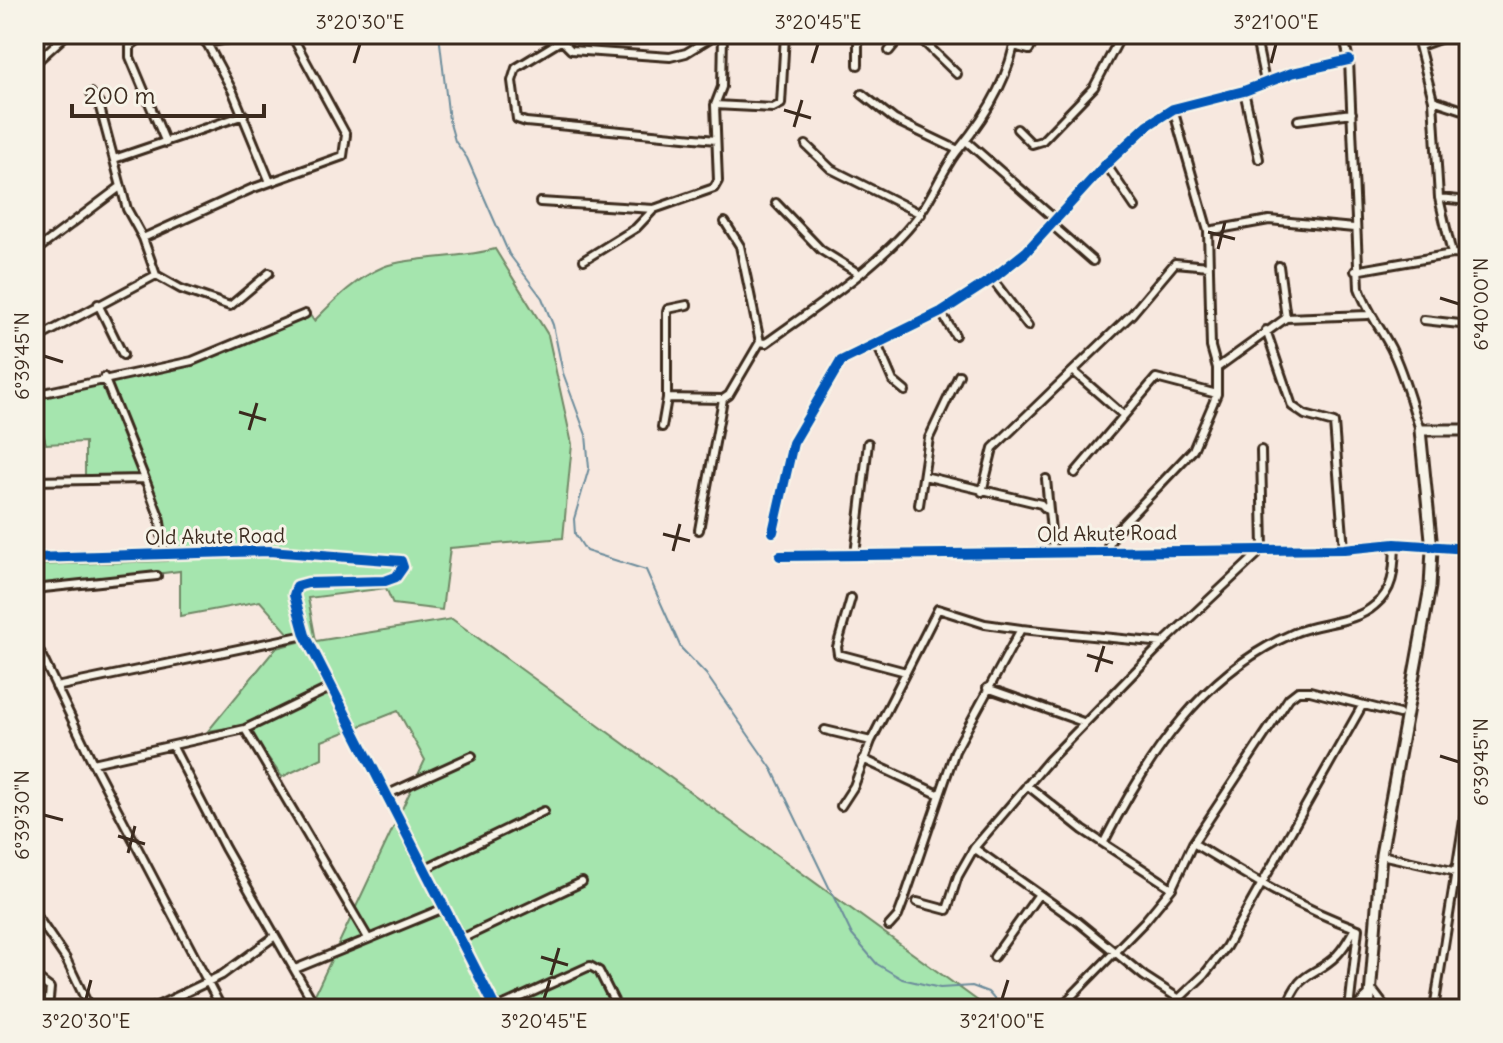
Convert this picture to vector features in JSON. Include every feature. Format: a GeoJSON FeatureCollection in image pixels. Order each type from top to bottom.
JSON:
{"type":"FeatureCollection","features":[{"type":"Feature","properties":{"kind":"main road"},"geometry":{"type":"LineString","coordinates":[[1369,1009],[1381,855],[1430,587],[1432,549],[1420,430],[1469,430]]}},
{"type":"Feature","properties":{"kind":"main road"},"geometry":{"type":"LineString","coordinates":[[1356,1009],[1370,992]]}},
{"type":"Feature","properties":{"kind":"street"},"geometry":{"type":"LineString","coordinates":[[34,64],[67,34]]}},
{"type":"Feature","properties":{"kind":"street"},"geometry":{"type":"LineString","coordinates":[[146,34],[130,46],[130,57],[166,143]]}},
{"type":"Feature","properties":{"kind":"street"},"geometry":{"type":"LineString","coordinates":[[202,34],[244,115],[270,182]]}},
{"type":"Feature","properties":{"kind":"street"},"geometry":{"type":"LineString","coordinates":[[206,43],[255,34]]}},
{"type":"Feature","properties":{"kind":"street"},"geometry":{"type":"LineString","coordinates":[[143,238],[270,182],[343,156],[347,146],[346,135],[291,34]]}},
{"type":"Feature","properties":{"kind":"street"},"geometry":{"type":"LineString","coordinates":[[540,202],[654,209],[714,188],[718,181],[715,105],[722,87],[720,34],[686,53],[670,57],[571,50],[555,34]]}},
{"type":"Feature","properties":{"kind":"street"},"geometry":{"type":"LineString","coordinates":[[572,34],[516,68],[512,81],[517,119],[716,140]]}},
{"type":"Feature","properties":{"kind":"street"},"geometry":{"type":"LineString","coordinates":[[715,105],[773,108],[781,104],[785,34]]}},
{"type":"Feature","properties":{"kind":"street"},"geometry":{"type":"LineString","coordinates":[[858,34],[858,65]]}},
{"type":"Feature","properties":{"kind":"street"},"geometry":{"type":"LineString","coordinates":[[889,51],[903,34]]}},
{"type":"Feature","properties":{"kind":"street"},"geometry":{"type":"LineString","coordinates":[[916,34],[957,74]]}},
{"type":"Feature","properties":{"kind":"street"},"geometry":{"type":"LineString","coordinates":[[760,342],[766,343],[858,273],[921,214],[958,150],[1000,88],[1016,34]]}},
{"type":"Feature","properties":{"kind":"street"},"geometry":{"type":"LineString","coordinates":[[1014,46],[1029,50],[1038,34]]}},
{"type":"Feature","properties":{"kind":"street"},"geometry":{"type":"LineString","coordinates":[[1017,129],[1032,144],[1042,141],[1094,87],[1122,34]]}},
{"type":"Feature","properties":{"kind":"street"},"geometry":{"type":"LineString","coordinates":[[1255,34],[1265,82]]}},
{"type":"Feature","properties":{"kind":"street"},"geometry":{"type":"LineString","coordinates":[[1343,34],[1349,60],[1352,113],[1355,271],[1368,315],[1390,346],[1420,430]]}},
{"type":"Feature","properties":{"kind":"street"},"geometry":{"type":"LineString","coordinates":[[1416,34],[1433,100],[1439,198],[1452,254]]}},
{"type":"Feature","properties":{"kind":"street"},"geometry":{"type":"LineString","coordinates":[[1420,46],[1453,34]]}},
{"type":"Feature","properties":{"kind":"street"},"geometry":{"type":"LineString","coordinates":[[773,532],[800,428],[836,366],[941,312],[992,279],[1054,222],[1106,164],[1148,125],[1173,109],[1349,60]]}},
{"type":"Feature","properties":{"kind":"street"},"geometry":{"type":"LineString","coordinates":[[1244,91],[1259,159]]}},
{"type":"Feature","properties":{"kind":"street"},"geometry":{"type":"LineString","coordinates":[[91,93],[99,104],[127,209],[143,238],[156,275],[181,289],[230,306],[269,273]]}},
{"type":"Feature","properties":{"kind":"street"},"geometry":{"type":"LineString","coordinates":[[862,94],[895,120],[958,150]]}},
{"type":"Feature","properties":{"kind":"street"},"geometry":{"type":"LineString","coordinates":[[1433,100],[1469,112]]}},
{"type":"Feature","properties":{"kind":"street"},"geometry":{"type":"LineString","coordinates":[[1105,551],[1117,530],[1193,450],[1217,394],[1217,368],[1211,347],[1208,231],[1173,109]]}},
{"type":"Feature","properties":{"kind":"street"},"geometry":{"type":"LineString","coordinates":[[1298,120],[1352,113]]}},
{"type":"Feature","properties":{"kind":"street"},"geometry":{"type":"LineString","coordinates":[[114,159],[244,115]]}},
{"type":"Feature","properties":{"kind":"street"},"geometry":{"type":"LineString","coordinates":[[966,141],[1093,261]]}},
{"type":"Feature","properties":{"kind":"street"},"geometry":{"type":"LineString","coordinates":[[806,145],[831,169],[921,214]]}},
{"type":"Feature","properties":{"kind":"street"},"geometry":{"type":"LineString","coordinates":[[1106,164],[1135,207]]}},
{"type":"Feature","properties":{"kind":"street"},"geometry":{"type":"LineString","coordinates":[[34,252],[120,187]]}},
{"type":"Feature","properties":{"kind":"street"},"geometry":{"type":"LineString","coordinates":[[1439,198],[1469,201]]}},
{"type":"Feature","properties":{"kind":"street"},"geometry":{"type":"LineString","coordinates":[[776,203],[821,250],[858,273]]}},
{"type":"Feature","properties":{"kind":"street"},"geometry":{"type":"LineString","coordinates":[[584,260],[636,228],[654,209]]}},
{"type":"Feature","properties":{"kind":"street"},"geometry":{"type":"LineString","coordinates":[[1208,231],[1269,220],[1354,228]]}},
{"type":"Feature","properties":{"kind":"street"},"geometry":{"type":"LineString","coordinates":[[667,398],[723,399],[729,395],[760,342],[740,246],[725,222]]}},
{"type":"Feature","properties":{"kind":"street"},"geometry":{"type":"LineString","coordinates":[[1355,271],[1452,254],[1469,255]]}},
{"type":"Feature","properties":{"kind":"street"},"geometry":{"type":"LineString","coordinates":[[982,492],[993,448],[1132,314],[1175,263],[1209,266]]}},
{"type":"Feature","properties":{"kind":"street"},"geometry":{"type":"LineString","coordinates":[[1279,266],[1286,318]]}},
{"type":"Feature","properties":{"kind":"street"},"geometry":{"type":"LineString","coordinates":[[34,340],[156,275]]}},
{"type":"Feature","properties":{"kind":"street"},"geometry":{"type":"LineString","coordinates":[[992,279],[1028,326]]}},
{"type":"Feature","properties":{"kind":"street"},"geometry":{"type":"LineString","coordinates":[[98,304],[123,355]]}},
{"type":"Feature","properties":{"kind":"street"},"geometry":{"type":"LineString","coordinates":[[662,427],[667,398],[667,312],[668,309],[687,305]]}},
{"type":"Feature","properties":{"kind":"street"},"geometry":{"type":"LineString","coordinates":[[941,312],[955,335]]}},
{"type":"Feature","properties":{"kind":"street"},"geometry":{"type":"LineString","coordinates":[[34,395],[104,377],[192,361],[305,314]]}},
{"type":"Feature","properties":{"kind":"street"},"geometry":{"type":"LineString","coordinates":[[1217,368],[1238,356],[1266,330],[1286,318],[1368,315]]}},
{"type":"Feature","properties":{"kind":"street"},"geometry":{"type":"LineString","coordinates":[[1424,320],[1469,325]]}},
{"type":"Feature","properties":{"kind":"street"},"geometry":{"type":"LineString","coordinates":[[1266,330],[1292,406],[1305,415],[1334,423],[1344,549]]}},
{"type":"Feature","properties":{"kind":"street"},"geometry":{"type":"LineString","coordinates":[[877,344],[893,381],[905,391]]}},
{"type":"Feature","properties":{"kind":"street"},"geometry":{"type":"LineString","coordinates":[[1073,371],[1122,414]]}},
{"type":"Feature","properties":{"kind":"street"},"geometry":{"type":"LineString","coordinates":[[919,505],[929,438],[959,375]]}},
{"type":"Feature","properties":{"kind":"street"},"geometry":{"type":"LineString","coordinates":[[104,377],[159,516],[165,554]]}},
{"type":"Feature","properties":{"kind":"street"},"geometry":{"type":"LineString","coordinates":[[1075,473],[1122,414],[1156,378],[1217,394]]}},
{"type":"Feature","properties":{"kind":"street"},"geometry":{"type":"LineString","coordinates":[[699,530],[723,399]]}},
{"type":"Feature","properties":{"kind":"street"},"geometry":{"type":"LineString","coordinates":[[855,555],[868,443]]}},
{"type":"Feature","properties":{"kind":"street"},"geometry":{"type":"LineString","coordinates":[[917,902],[947,910],[958,876],[974,848],[1027,785],[1083,722],[1106,705],[1163,643],[1263,549],[1261,450]]}},
{"type":"Feature","properties":{"kind":"street"},"geometry":{"type":"LineString","coordinates":[[924,476],[1041,504],[1047,510]]}},
{"type":"Feature","properties":{"kind":"street"},"geometry":{"type":"LineString","coordinates":[[34,481],[145,479]]}},
{"type":"Feature","properties":{"kind":"street"},"geometry":{"type":"LineString","coordinates":[[1046,479],[1053,552]]}},
{"type":"Feature","properties":{"kind":"street"},"geometry":{"type":"LineString","coordinates":[[1104,842],[1164,739],[1216,683],[1294,633],[1351,617],[1376,605],[1390,588],[1395,544]]}},
{"type":"Feature","properties":{"kind":"street","name":"Old Akute Road"},"geometry":{"type":"LineString","coordinates":[[780,556],[1344,549],[1395,544],[1432,549],[1469,549]]}},
{"type":"Feature","properties":{"kind":"street","name":"Old Akute Road"},"geometry":{"type":"LineString","coordinates":[[34,558],[269,551],[397,559],[403,567],[396,577],[385,581],[297,586],[294,595],[305,635]]}},
{"type":"Feature","properties":{"kind":"street"},"geometry":{"type":"LineString","coordinates":[[34,589],[157,576]]}},
{"type":"Feature","properties":{"kind":"street"},"geometry":{"type":"LineString","coordinates":[[851,598],[837,647],[838,654],[906,672]]}},
{"type":"Feature","properties":{"kind":"street"},"geometry":{"type":"LineString","coordinates":[[841,806],[854,786],[871,741],[938,609],[985,624],[1163,643]]}},
{"type":"Feature","properties":{"kind":"street"},"geometry":{"type":"LineString","coordinates":[[889,926],[898,916],[904,900],[938,794],[987,688],[1021,629]]}},
{"type":"Feature","properties":{"kind":"street"},"geometry":{"type":"LineString","coordinates":[[56,687],[305,635],[496,1009],[590,966],[599,971],[618,1009]]}},
{"type":"Feature","properties":{"kind":"street"},"geometry":{"type":"LineString","coordinates":[[34,640],[93,763],[222,1009]]}},
{"type":"Feature","properties":{"kind":"street"},"geometry":{"type":"LineString","coordinates":[[93,763],[245,729],[332,687]]}},
{"type":"Feature","properties":{"kind":"street"},"geometry":{"type":"LineString","coordinates":[[987,688],[1083,722]]}},
{"type":"Feature","properties":{"kind":"street"},"geometry":{"type":"LineString","coordinates":[[1059,1009],[1116,952],[1172,888],[1193,843],[1289,698],[1298,691],[1310,691],[1399,714]]}},
{"type":"Feature","properties":{"kind":"street"},"geometry":{"type":"LineString","coordinates":[[1168,1009],[1226,947],[1362,706]]}},
{"type":"Feature","properties":{"kind":"street"},"geometry":{"type":"LineString","coordinates":[[245,729],[368,938]]}},
{"type":"Feature","properties":{"kind":"street"},"geometry":{"type":"LineString","coordinates":[[825,730],[871,741]]}},
{"type":"Feature","properties":{"kind":"street"},"geometry":{"type":"LineString","coordinates":[[173,747],[317,1009]]}},
{"type":"Feature","properties":{"kind":"street"},"geometry":{"type":"LineString","coordinates":[[386,795],[472,756]]}},
{"type":"Feature","properties":{"kind":"street"},"geometry":{"type":"LineString","coordinates":[[863,759],[938,794]]}},
{"type":"Feature","properties":{"kind":"street"},"geometry":{"type":"LineString","coordinates":[[1027,785],[1083,830],[1172,888]]}},
{"type":"Feature","properties":{"kind":"street"},"geometry":{"type":"LineString","coordinates":[[1434,1009],[1469,789]]}},
{"type":"Feature","properties":{"kind":"street"},"geometry":{"type":"LineString","coordinates":[[424,869],[544,811]]}},
{"type":"Feature","properties":{"kind":"street"},"geometry":{"type":"LineString","coordinates":[[1193,843],[1260,885],[1318,915],[1359,931],[1349,1009]]}},
{"type":"Feature","properties":{"kind":"street"},"geometry":{"type":"LineString","coordinates":[[974,848],[1144,976],[1195,1009]]}},
{"type":"Feature","properties":{"kind":"street"},"geometry":{"type":"LineString","coordinates":[[1460,852],[1469,854]]}},
{"type":"Feature","properties":{"kind":"street"},"geometry":{"type":"LineString","coordinates":[[1381,855],[1457,872]]}},
{"type":"Feature","properties":{"kind":"street"},"geometry":{"type":"LineString","coordinates":[[461,939],[582,882]]}},
{"type":"Feature","properties":{"kind":"street"},"geometry":{"type":"LineString","coordinates":[[994,957],[1039,894]]}},
{"type":"Feature","properties":{"kind":"street"},"geometry":{"type":"LineString","coordinates":[[295,969],[444,908]]}},
{"type":"Feature","properties":{"kind":"street"},"geometry":{"type":"LineString","coordinates":[[34,912],[66,959],[90,1009]]}},
{"type":"Feature","properties":{"kind":"street"},"geometry":{"type":"LineString","coordinates":[[1286,1009],[1291,992],[1310,971],[1336,956],[1355,928]]}},
{"type":"Feature","properties":{"kind":"street"},"geometry":{"type":"LineString","coordinates":[[151,1009],[206,979],[222,975],[275,936]]}},
{"type":"Feature","properties":{"kind":"street"},"geometry":{"type":"LineString","coordinates":[[34,976],[50,988],[48,1009]]}},
{"type":"Feature","properties":{"kind":"street"},"geometry":{"type":"LineString","coordinates":[[1370,992],[1383,1004],[1382,1009]]}},
{"type":"Feature","properties":{"kind":"green space"},"geometry":{"type":"Polygon","coordinates":[[[495,249],[548,335],[572,444],[563,538],[450,548],[442,610],[393,604],[386,588],[308,598],[316,641],[452,619],[989,1009],[308,1009],[425,760],[398,711],[322,741],[322,758],[282,777],[245,725],[208,731],[276,648],[306,640],[289,634],[260,601],[180,616],[180,571],[34,589],[34,565],[167,561],[151,482],[85,481],[85,442],[46,444],[34,399],[179,367],[307,311],[314,321],[354,284],[383,267],[495,249]]]}},
{"type":"Feature","properties":{"kind":"waterway"},"geometry":{"type":"LineString","coordinates":[[439,34],[449,120],[455,141],[467,158],[509,254],[542,298],[553,325],[563,373],[586,435],[589,468],[574,519],[575,534],[586,551],[646,570],[681,648],[706,674],[772,769],[852,935],[877,964],[902,979],[940,988],[972,986],[988,992],[1003,1009]]}},
{"type":"Feature","properties":{"kind":"cycle path"},"geometry":{"type":"LineString","coordinates":[[773,532],[793,443],[841,361],[941,312],[992,279],[1026,252],[1106,164],[1148,125],[1173,109],[1244,91],[1292,73],[1349,60]]}},
{"type":"Feature","properties":{"kind":"cycle path"},"geometry":{"type":"LineString","coordinates":[[780,556],[1344,549],[1395,544],[1469,549]]}},
{"type":"Feature","properties":{"kind":"cycle path"},"geometry":{"type":"LineString","coordinates":[[34,558],[269,551],[401,561],[403,567],[396,577],[385,581],[308,583],[297,586],[294,595],[305,635],[496,1009]]}}]}
